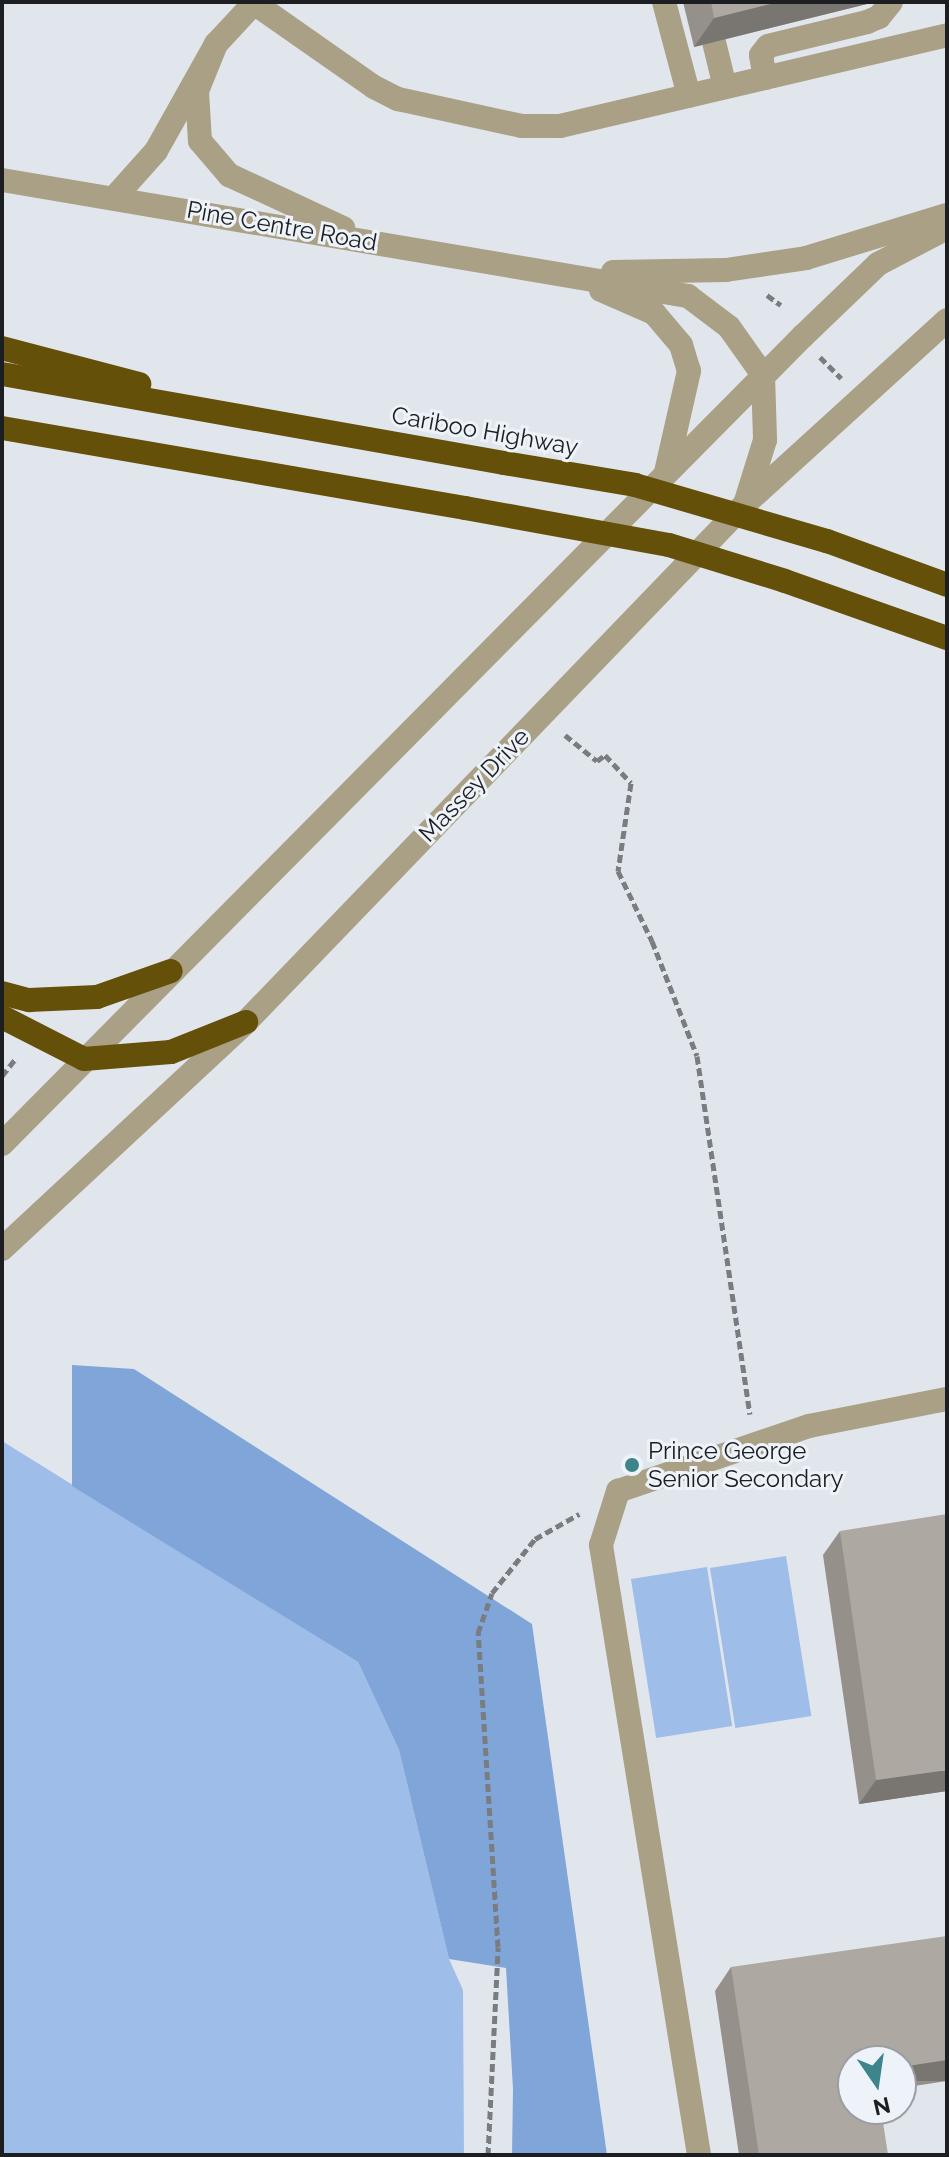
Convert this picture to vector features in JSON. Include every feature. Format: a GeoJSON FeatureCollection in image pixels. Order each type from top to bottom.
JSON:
{"type":"FeatureCollection","features":[{"type":"Feature","properties":{"kind":"highway"},"geometry":{"type":"LineString","coordinates":[[2,348],[308,428]]}},
{"type":"Feature","properties":{"kind":"highway","name":"Cariboo Highway"},"geometry":{"type":"LineString","coordinates":[[2,374],[635,485],[827,541],[947,585]]}},
{"type":"Feature","properties":{"kind":"highway"},"geometry":{"type":"LineString","coordinates":[[2,428],[669,545],[785,581],[947,638]]}},
{"type":"Feature","properties":{"kind":"highway"},"geometry":{"type":"LineString","coordinates":[[2,993],[29,1000],[97,997],[171,971]]}},
{"type":"Feature","properties":{"kind":"highway"},"geometry":{"type":"LineString","coordinates":[[2,1017],[84,1059],[171,1052],[246,1022]]}},
{"type":"Feature","properties":{"kind":"street"},"geometry":{"type":"LineString","coordinates":[[114,198],[156,151],[216,44],[254,2],[374,87],[398,99],[522,126],[560,126],[947,35]]}},
{"type":"Feature","properties":{"kind":"street"},"geometry":{"type":"LineString","coordinates":[[664,2],[689,96]]}},
{"type":"Feature","properties":{"kind":"street"},"geometry":{"type":"LineString","coordinates":[[765,78],[761,55],[768,46],[867,22],[879,17],[891,2]]}},
{"type":"Feature","properties":{"kind":"street"},"geometry":{"type":"LineString","coordinates":[[714,42],[725,87]]}},
{"type":"Feature","properties":{"kind":"street"},"geometry":{"type":"LineString","coordinates":[[216,44],[197,91],[200,141],[229,175],[344,229],[358,239]]}},
{"type":"Feature","properties":{"kind":"street","name":"Pine Centre Road"},"geometry":{"type":"LineString","coordinates":[[2,180],[562,272]]}},
{"type":"Feature","properties":{"kind":"street"},"geometry":{"type":"LineString","coordinates":[[562,272],[726,270],[806,258],[947,215]]}},
{"type":"Feature","properties":{"kind":"street"},"geometry":{"type":"LineString","coordinates":[[2,1144],[763,375],[878,264],[947,228]]}},
{"type":"Feature","properties":{"kind":"street"},"geometry":{"type":"LineString","coordinates":[[562,272],[688,296],[729,327],[763,375],[765,440],[746,503]]}},
{"type":"Feature","properties":{"kind":"street"},"geometry":{"type":"LineString","coordinates":[[562,272],[654,313],[681,345],[689,371],[681,420],[665,476]]}},
{"type":"Feature","properties":{"kind":"street","name":"Massey Drive"},"geometry":{"type":"LineString","coordinates":[[2,1249],[246,1022],[746,503],[947,320]]}},
{"type":"Feature","properties":{"kind":"street"},"geometry":{"type":"LineString","coordinates":[[699,2155],[601,1545],[618,1491],[809,1426],[947,1399]]}},
{"type":"Feature","properties":{"kind":"path"},"geometry":{"type":"LineString","coordinates":[[767,295],[781,305]]}},
{"type":"Feature","properties":{"kind":"path"},"geometry":{"type":"LineString","coordinates":[[813,349],[848,384]]}},
{"type":"Feature","properties":{"kind":"path"},"geometry":{"type":"LineString","coordinates":[[564,734],[597,761],[605,755],[631,783],[618,871],[652,941],[697,1056],[754,1445]]}},
{"type":"Feature","properties":{"kind":"path"},"geometry":{"type":"LineString","coordinates":[[2,1076],[25,1046]]}},
{"type":"Feature","properties":{"kind":"shaded area"},"geometry":{"type":"Polygon","coordinates":[[[72,1365],[134,1369],[532,1624],[607,2155],[512,2155],[513,2089],[506,1968],[449,1959],[399,1750],[358,1662],[72,1486],[72,1365]]]}},
{"type":"Feature","properties":{"kind":"shaded area"},"geometry":{"type":"Polygon","coordinates":[[[2,1441],[358,1662],[399,1750],[449,1959],[463,1990],[464,2155],[2,2155],[2,1441]]]}},
{"type":"Feature","properties":{"kind":"shaded area"},"geometry":{"type":"Polygon","coordinates":[[[786,1556],[811,1716],[735,1728],[710,1568],[786,1556]]]}},
{"type":"Feature","properties":{"kind":"shaded area"},"geometry":{"type":"Polygon","coordinates":[[[707,1567],[732,1726],[656,1738],[631,1579],[707,1567]]]}},
{"type":"Feature","properties":{"kind":"building"},"geometry":{"type":"Polygon","coordinates":[[[711,2],[778,2],[714,18],[711,2]]]}},
{"type":"Feature","properties":{"kind":"building","name":"Prince George Senior Secondary"},"geometry":{"type":"Polygon","coordinates":[[[947,1514],[947,1770],[876,1780],[840,1531],[947,1514]]]}},
{"type":"Feature","properties":{"kind":"building"},"geometry":{"type":"Polygon","coordinates":[[[947,1936],[947,2060],[917,2065],[917,2045],[837,2045],[837,2125],[883,2125],[888,2155],[759,2155],[731,1967],[947,1936]]]}},
{"type":"Feature","properties":{"kind":"place","name":"Prince George Senior Secondary"},"geometry":{"type":"Point","coordinates":[632,1465]}}]}
